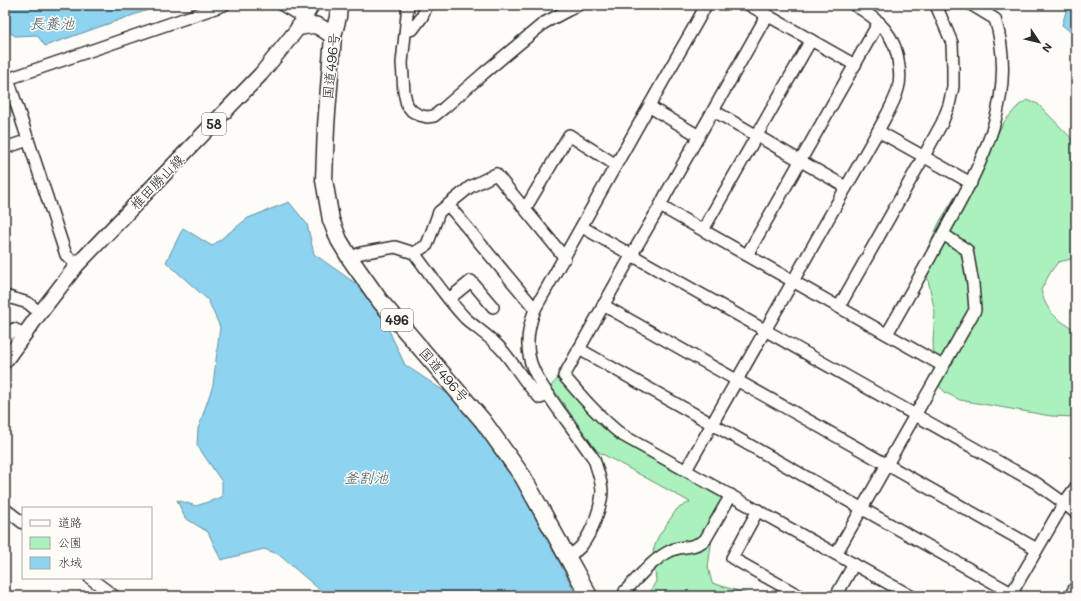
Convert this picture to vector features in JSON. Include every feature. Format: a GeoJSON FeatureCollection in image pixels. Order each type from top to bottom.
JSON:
{"type":"FeatureCollection","features":[{"type":"Feature","properties":{"kind":"highway","name":"国道496号"},"geometry":{"type":"LineString","coordinates":[[339,5],[338,17],[333,36],[326,126],[324,180],[331,220],[339,240],[349,258],[380,301],[483,421],[523,477],[589,596]]}},
{"type":"Feature","properties":{"kind":"highway"},"geometry":{"type":"LineString","coordinates":[[301,22],[320,27],[333,36]]}},
{"type":"Feature","properties":{"kind":"main road","name":"椎田勝山線"},"geometry":{"type":"LineString","coordinates":[[5,361],[77,265],[237,101],[285,45],[312,5]]}},
{"type":"Feature","properties":{"kind":"street"},"geometry":{"type":"LineString","coordinates":[[77,265],[66,255],[28,140],[6,80],[224,5]]}},
{"type":"Feature","properties":{"kind":"street"},"geometry":{"type":"LineString","coordinates":[[282,5],[301,22]]}},
{"type":"Feature","properties":{"kind":"street"},"geometry":{"type":"LineString","coordinates":[[408,5],[402,62],[404,92],[407,105],[412,111],[427,117],[434,116],[444,108],[544,23],[578,5]]}},
{"type":"Feature","properties":{"kind":"street"},"geometry":{"type":"LineString","coordinates":[[406,31],[413,29],[422,17],[427,5]]}},
{"type":"Feature","properties":{"kind":"street"},"geometry":{"type":"LineString","coordinates":[[567,556],[577,552],[583,545],[600,508],[602,490],[594,459],[535,374],[527,344],[530,322],[535,309],[706,5]]}},
{"type":"Feature","properties":{"kind":"street"},"geometry":{"type":"LineString","coordinates":[[749,5],[855,65]]}},
{"type":"Feature","properties":{"kind":"street"},"geometry":{"type":"LineString","coordinates":[[686,470],[893,102],[898,87],[900,74],[896,48],[891,38],[879,22],[868,13],[854,5]]}},
{"type":"Feature","properties":{"kind":"street"},"geometry":{"type":"LineString","coordinates":[[839,307],[942,123],[949,105],[953,86],[952,43],[936,5]]}},
{"type":"Feature","properties":{"kind":"street"},"geometry":{"type":"LineString","coordinates":[[887,334],[971,183],[983,157],[999,106],[1003,84],[1003,57],[995,19],[972,5]]}},
{"type":"Feature","properties":{"kind":"street"},"geometry":{"type":"LineString","coordinates":[[767,15],[564,376],[611,427],[622,435],[854,564],[896,592],[911,596]]}},
{"type":"Feature","properties":{"kind":"street"},"geometry":{"type":"LineString","coordinates":[[747,255],[879,22]]}},
{"type":"Feature","properties":{"kind":"street"},"geometry":{"type":"LineString","coordinates":[[703,230],[811,40]]}},
{"type":"Feature","properties":{"kind":"street"},"geometry":{"type":"LineString","coordinates":[[650,107],[699,136]]}},
{"type":"Feature","properties":{"kind":"street"},"geometry":{"type":"LineString","coordinates":[[714,111],[846,187]]}},
{"type":"Feature","properties":{"kind":"street"},"geometry":{"type":"LineString","coordinates":[[878,131],[971,183]]}},
{"type":"Feature","properties":{"kind":"street"},"geometry":{"type":"LineString","coordinates":[[525,210],[569,135],[616,165]]}},
{"type":"Feature","properties":{"kind":"street"},"geometry":{"type":"LineString","coordinates":[[5,148],[28,140]]}},
{"type":"Feature","properties":{"kind":"street"},"geometry":{"type":"LineString","coordinates":[[414,253],[427,245],[439,212],[449,206],[470,187],[496,174],[565,258]]}},
{"type":"Feature","properties":{"kind":"street"},"geometry":{"type":"LineString","coordinates":[[449,206],[535,309]]}},
{"type":"Feature","properties":{"kind":"street"},"geometry":{"type":"LineString","coordinates":[[660,206],[943,366]]}},
{"type":"Feature","properties":{"kind":"street"},"geometry":{"type":"LineString","coordinates":[[582,227],[1036,483],[1076,513]]}},
{"type":"Feature","properties":{"kind":"street"},"geometry":{"type":"LineString","coordinates":[[836,554],[975,310],[973,284],[967,250],[943,234]]}},
{"type":"Feature","properties":{"kind":"street"},"geometry":{"type":"LineString","coordinates":[[349,258],[361,253],[395,247],[414,253],[466,318],[502,349],[518,369],[530,388],[540,398],[549,395]]}},
{"type":"Feature","properties":{"kind":"street"},"geometry":{"type":"LineString","coordinates":[[449,298],[471,281],[493,307]]}},
{"type":"Feature","properties":{"kind":"street"},"geometry":{"type":"LineString","coordinates":[[5,296],[28,303],[40,313]]}},
{"type":"Feature","properties":{"kind":"street"},"geometry":{"type":"LineString","coordinates":[[603,305],[1037,549]]}},
{"type":"Feature","properties":{"kind":"street"},"geometry":{"type":"LineString","coordinates":[[5,338],[14,329],[24,334]]}},
{"type":"Feature","properties":{"kind":"street"},"geometry":{"type":"LineString","coordinates":[[579,349],[1013,595],[1037,549],[1064,503],[1076,487]]}},
{"type":"Feature","properties":{"kind":"street"},"geometry":{"type":"LineString","coordinates":[[628,596],[625,591],[654,562],[671,550],[691,547],[705,540],[731,495]]}},
{"type":"Feature","properties":{"kind":"street"},"geometry":{"type":"LineString","coordinates":[[5,509],[22,523]]}},
{"type":"Feature","properties":{"kind":"street"},"geometry":{"type":"LineString","coordinates":[[758,510],[732,558],[800,596]]}},
{"type":"Feature","properties":{"kind":"street"},"geometry":{"type":"LineString","coordinates":[[836,596],[854,564]]}},
{"type":"Feature","properties":{"kind":"street"},"geometry":{"type":"LineString","coordinates":[[91,579],[114,596]]}},
{"type":"Feature","properties":{"kind":"street"},"geometry":{"type":"LineString","coordinates":[[1070,596],[1076,586]]}},
{"type":"Feature","properties":{"kind":"green space"},"geometry":{"type":"Polygon","coordinates":[[[1027,100],[1038,104],[1076,143],[1076,258],[1058,262],[1041,290],[1049,310],[1058,319],[1076,330],[1076,417],[1051,416],[960,400],[946,393],[936,383],[933,340],[935,312],[924,262],[928,247],[940,221],[955,197],[985,156],[1004,122],[1018,106],[1027,100]]]}},
{"type":"Feature","properties":{"kind":"green space"},"geometry":{"type":"Polygon","coordinates":[[[559,377],[608,429],[729,500],[712,538],[708,567],[712,583],[754,596],[648,596],[656,581],[653,551],[658,537],[677,509],[690,502],[597,451],[551,386],[559,377]]]}},
{"type":"Feature","properties":{"kind":"water","name":"長養池"},"geometry":{"type":"Polygon","coordinates":[[[5,5],[162,5],[45,46],[37,35],[15,36],[5,29],[5,5]]]}},
{"type":"Feature","properties":{"kind":"water"},"geometry":{"type":"Polygon","coordinates":[[[1068,5],[1076,5],[1076,36],[1062,25],[1068,5]]]}},
{"type":"Feature","properties":{"kind":"water","name":"釜割池"},"geometry":{"type":"Polygon","coordinates":[[[289,202],[307,224],[314,254],[362,288],[380,311],[405,365],[453,397],[513,475],[575,592],[573,596],[327,596],[278,554],[264,549],[221,560],[208,532],[185,518],[177,500],[196,506],[222,497],[222,482],[197,445],[198,429],[213,385],[220,327],[208,300],[166,262],[183,228],[212,246],[248,218],[289,202]]]}}]}
